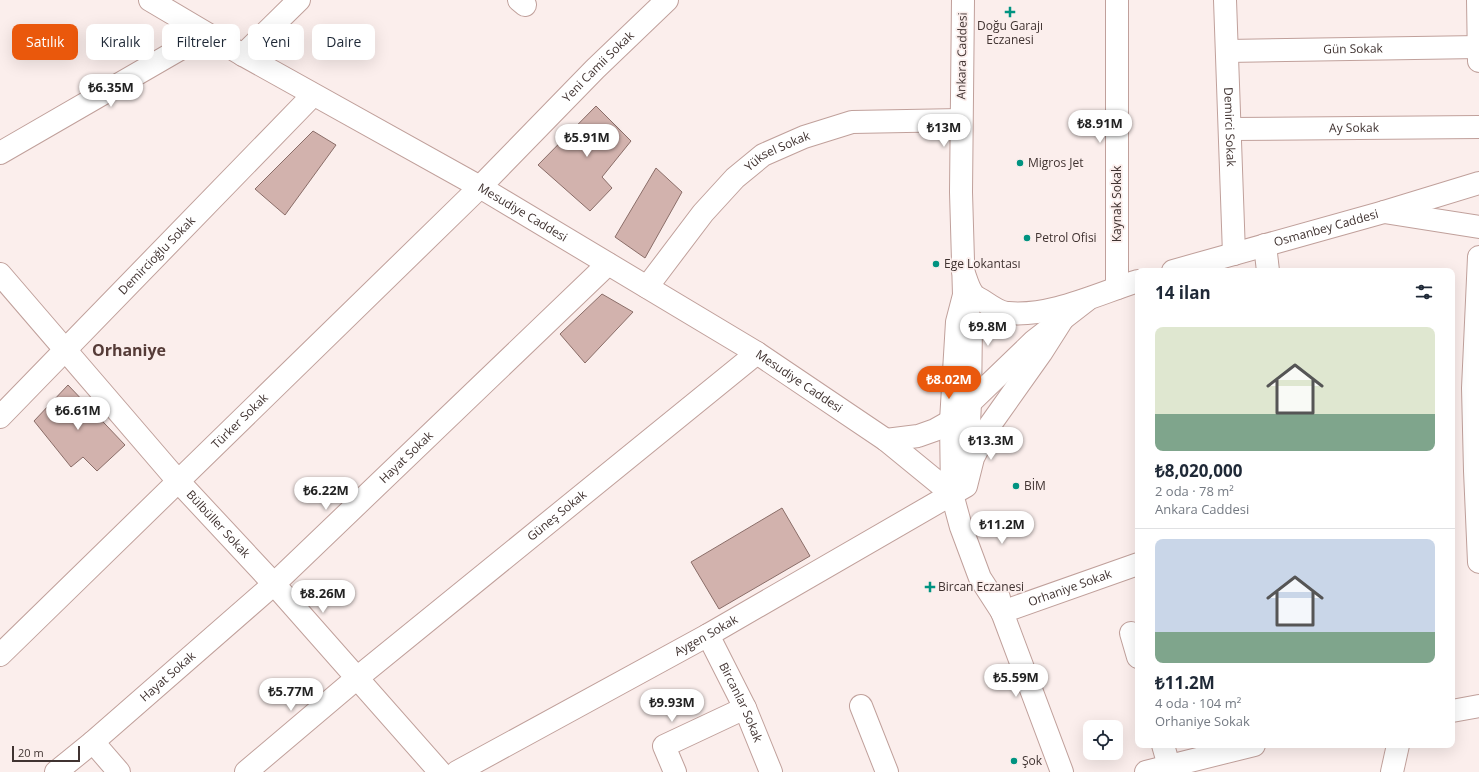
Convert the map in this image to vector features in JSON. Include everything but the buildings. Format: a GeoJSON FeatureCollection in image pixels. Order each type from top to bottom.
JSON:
{"type":"FeatureCollection","features":[{"type":"Feature","properties":{"kind":"street","name":"Mesudiye Caddesi"},"geometry":{"type":"LineString","coordinates":[[150,0],[190,24]]}},
{"type":"Feature","properties":{"kind":"street"},"geometry":{"type":"LineString","coordinates":[[243,55],[299,0]]}},
{"type":"Feature","properties":{"kind":"street","name":"Yeni Camii Sokak"},"geometry":{"type":"LineString","coordinates":[[480,187],[595,69],[667,0]]}},
{"type":"Feature","properties":{"kind":"street","name":"Ankara Caddesi"},"geometry":{"type":"LineString","coordinates":[[959,490],[956,322],[964,295],[961,192],[963,0]]}},
{"type":"Feature","properties":{"kind":"street","name":"Kaynak Sokak"},"geometry":{"type":"LineString","coordinates":[[1117,0],[1117,288]]}},
{"type":"Feature","properties":{"kind":"street","name":"Demirci Sokak"},"geometry":{"type":"LineString","coordinates":[[1225,0],[1234,254]]}},
{"type":"Feature","properties":{"kind":"street"},"geometry":{"type":"LineString","coordinates":[[1478,0],[1479,61]]}},
{"type":"Feature","properties":{"kind":"street","name":"Gün Sokak"},"geometry":{"type":"LineString","coordinates":[[1227,51],[1479,46]]}},
{"type":"Feature","properties":{"kind":"street","name":"Mesudiye Caddesi"},"geometry":{"type":"LineString","coordinates":[[240,53],[480,187],[757,353],[959,490]]}},
{"type":"Feature","properties":{"kind":"street"},"geometry":{"type":"LineString","coordinates":[[0,153],[162,59]]}},
{"type":"Feature","properties":{"kind":"street","name":"Demircioğlu Sokak"},"geometry":{"type":"LineString","coordinates":[[0,417],[314,95]]}},
{"type":"Feature","properties":{"kind":"street","name":"Yüksel Sokak"},"geometry":{"type":"LineString","coordinates":[[647,287],[703,213],[735,178],[764,155],[804,136],[852,122],[962,120]]}},
{"type":"Feature","properties":{"kind":"street","name":"Ay Sokak"},"geometry":{"type":"LineString","coordinates":[[1230,128],[1479,126]]}},
{"type":"Feature","properties":{"kind":"street","name":"Osmanbey Caddesi"},"geometry":{"type":"LineString","coordinates":[[1185,268],[1384,212],[1479,183]]}},
{"type":"Feature","properties":{"kind":"street","name":"Türker Sokak"},"geometry":{"type":"LineString","coordinates":[[0,655],[480,187]]}},
{"type":"Feature","properties":{"kind":"street"},"geometry":{"type":"LineString","coordinates":[[1384,212],[1479,227]]}},
{"type":"Feature","properties":{"kind":"street"},"geometry":{"type":"LineString","coordinates":[[1265,245],[1268,268]]}},
{"type":"Feature","properties":{"kind":"street"},"geometry":{"type":"LineString","coordinates":[[1479,257],[1473,388],[1479,562]]}},
{"type":"Feature","properties":{"kind":"street","name":"Hayat Sokak"},"geometry":{"type":"LineString","coordinates":[[56,772],[93,742],[274,584],[608,264]]}},
{"type":"Feature","properties":{"kind":"street"},"geometry":{"type":"LineString","coordinates":[[963,271],[973,294],[987,304],[1006,313],[1034,312],[1087,300],[1117,288],[1135,283]]}},
{"type":"Feature","properties":{"kind":"street","name":"Bülbüller Sokak"},"geometry":{"type":"LineString","coordinates":[[0,274],[178,481],[274,584],[440,772]]}},
{"type":"Feature","properties":{"kind":"street"},"geometry":{"type":"LineString","coordinates":[[964,295],[972,324],[970,403]]}},
{"type":"Feature","properties":{"kind":"street"},"geometry":{"type":"LineString","coordinates":[[959,427],[970,403],[1034,341],[1087,300]]}},
{"type":"Feature","properties":{"kind":"street"},"geometry":{"type":"LineString","coordinates":[[1062,320],[1041,353],[990,425],[959,490],[961,527],[980,578],[1002,612],[1062,772]]}},
{"type":"Feature","properties":{"kind":"street","name":"Güneş Sokak"},"geometry":{"type":"LineString","coordinates":[[246,772],[357,678],[757,353]]}},
{"type":"Feature","properties":{"kind":"street"},"geometry":{"type":"LineString","coordinates":[[886,440],[918,436],[935,430],[959,427],[975,432],[990,425]]}},
{"type":"Feature","properties":{"kind":"street","name":"Aygen Sokak"},"geometry":{"type":"LineString","coordinates":[[457,772],[708,635],[959,490]]}},
{"type":"Feature","properties":{"kind":"street","name":"Orhaniye Sokak"},"geometry":{"type":"LineString","coordinates":[[1002,612],[1135,565]]}},
{"type":"Feature","properties":{"kind":"street"},"geometry":{"type":"LineString","coordinates":[[1131,633],[1135,647]]}},
{"type":"Feature","properties":{"kind":"street","name":"Bircanlar Sokak"},"geometry":{"type":"LineString","coordinates":[[708,635],[745,708],[771,772]]}},
{"type":"Feature","properties":{"kind":"street"},"geometry":{"type":"LineString","coordinates":[[861,706],[887,772]]}},
{"type":"Feature","properties":{"kind":"street"},"geometry":{"type":"LineString","coordinates":[[1455,710],[1479,706]]}},
{"type":"Feature","properties":{"kind":"street"},"geometry":{"type":"LineString","coordinates":[[676,772],[664,746],[745,708]]}},
{"type":"Feature","properties":{"kind":"street"},"geometry":{"type":"LineString","coordinates":[[93,742],[119,772]]}},
{"type":"Feature","properties":{"kind":"street"},"geometry":{"type":"LineString","coordinates":[[1164,748],[1170,766]]}},
{"type":"Feature","properties":{"kind":"street"},"geometry":{"type":"LineString","coordinates":[[1146,772],[1242,748]]}},
{"type":"Feature","properties":{"kind":"street"},"geometry":{"type":"LineString","coordinates":[[1392,772],[1397,748]]}},
{"type":"Feature","properties":{"kind":"place","name":"Doğu Garajı Eczanesi"},"geometry":{"type":"Point","coordinates":[1010,12]}},
{"type":"Feature","properties":{"kind":"place","name":"Migros Jet"},"geometry":{"type":"Point","coordinates":[1020,163]}},
{"type":"Feature","properties":{"kind":"place","name":"Petrol Ofisi"},"geometry":{"type":"Point","coordinates":[1027,238]}},
{"type":"Feature","properties":{"kind":"place","name":"Ege Lokantası"},"geometry":{"type":"Point","coordinates":[936,264]}},
{"type":"Feature","properties":{"kind":"place","name":"BİM"},"geometry":{"type":"Point","coordinates":[1016,486]}},
{"type":"Feature","properties":{"kind":"place","name":"Bircan Eczanesi"},"geometry":{"type":"Point","coordinates":[930,587]}},
{"type":"Feature","properties":{"kind":"place","name":"Şok"},"geometry":{"type":"Point","coordinates":[1014,761]}},
{"type":"Feature","properties":{"kind":"district","name":"Orhaniye"},"geometry":{"type":"Point","coordinates":[129,350]}}]}
